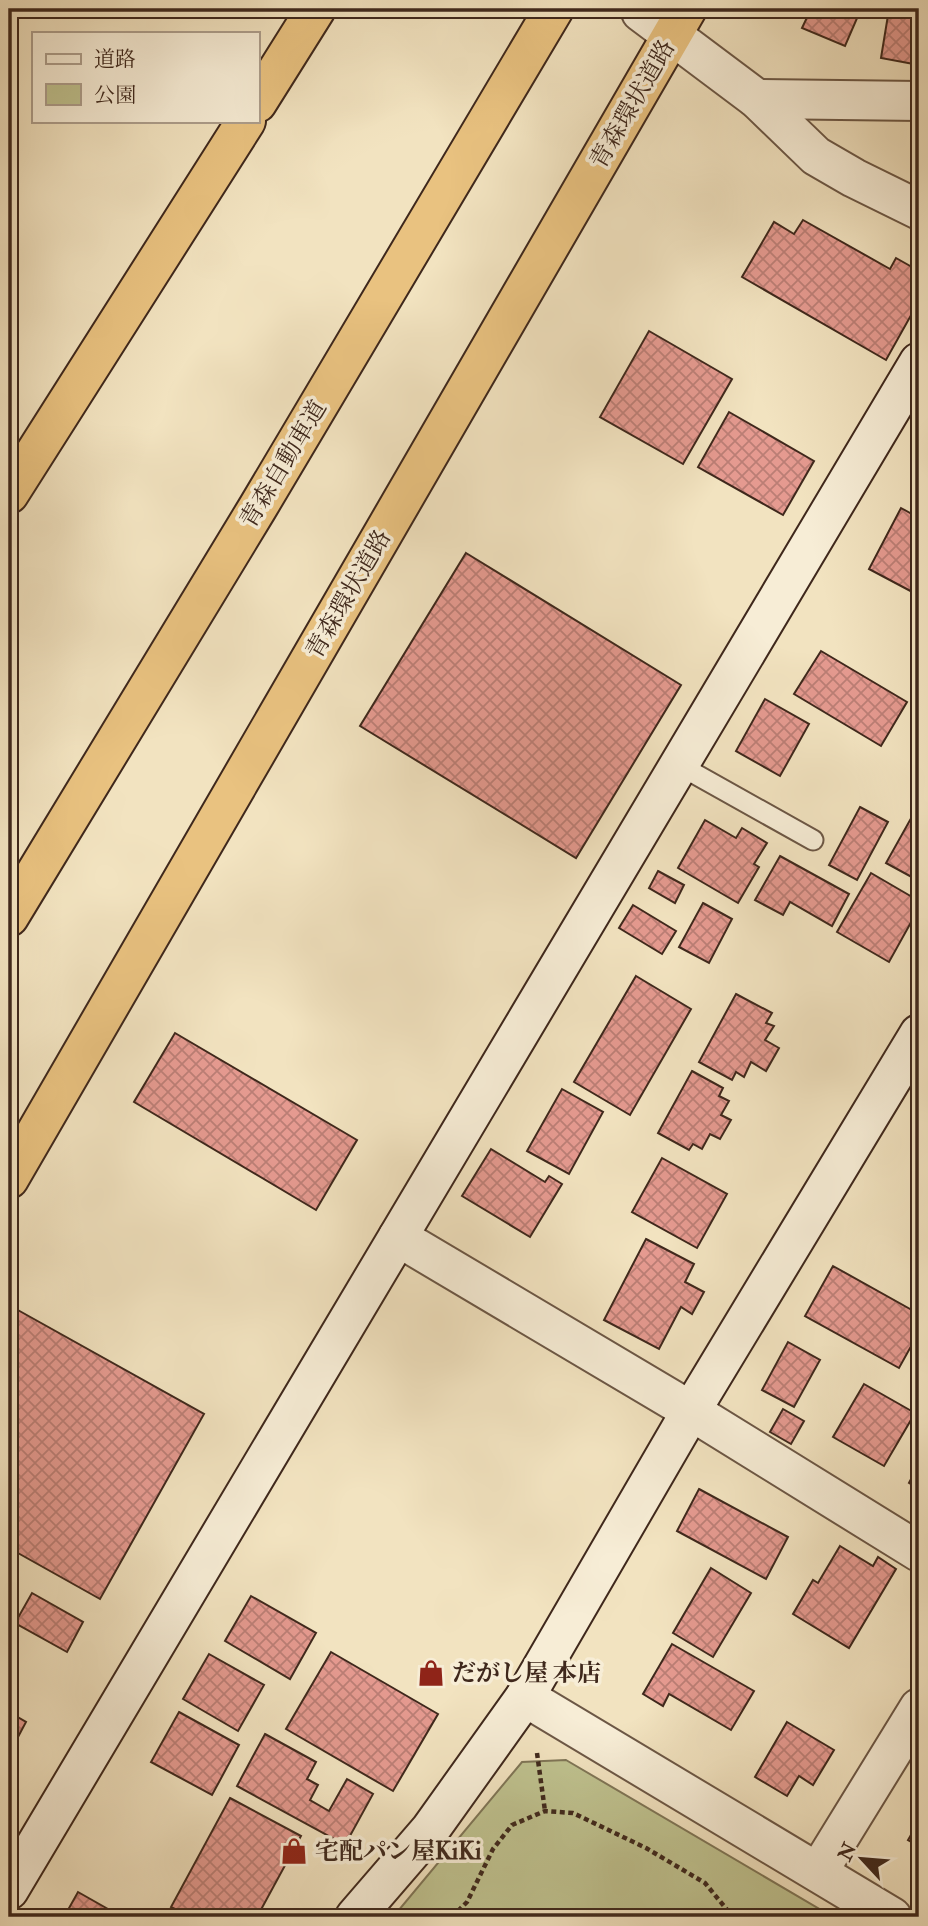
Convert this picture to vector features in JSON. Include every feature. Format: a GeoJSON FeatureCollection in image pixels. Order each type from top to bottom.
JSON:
{"type":"FeatureCollection","features":[{"type":"Feature","properties":{"kind":"highway"},"geometry":{"type":"LineString","coordinates":[[259,100],[316,9]]}},
{"type":"Feature","properties":{"kind":"highway","name":"青森自動車道"},"geometry":{"type":"LineString","coordinates":[[9,917],[258,507],[554,9]]}},
{"type":"Feature","properties":{"kind":"highway","name":"青森環状道路"},"geometry":{"type":"LineString","coordinates":[[9,1179],[679,22]]}},
{"type":"Feature","properties":{"kind":"highway"},"geometry":{"type":"LineString","coordinates":[[9,494],[245,122]]}},
{"type":"Feature","properties":{"kind":"street"},"geometry":{"type":"LineString","coordinates":[[641,12],[679,22],[816,156],[919,210]]}},
{"type":"Feature","properties":{"kind":"street"},"geometry":{"type":"LineString","coordinates":[[757,99],[919,101]]}},
{"type":"Feature","properties":{"kind":"street"},"geometry":{"type":"LineString","coordinates":[[9,1890],[919,362]]}},
{"type":"Feature","properties":{"kind":"street"},"geometry":{"type":"LineString","coordinates":[[355,1917],[430,1830],[525,1698],[691,1411],[919,1034]]}},
{"type":"Feature","properties":{"kind":"street"},"geometry":{"type":"LineString","coordinates":[[398,1237],[691,1411],[919,1552]]}},
{"type":"Feature","properties":{"kind":"street"},"geometry":{"type":"LineString","coordinates":[[525,1698],[892,1917]]}},
{"type":"Feature","properties":{"kind":"street"},"geometry":{"type":"LineString","coordinates":[[818,1872],[919,1708]]}},
{"type":"Feature","properties":{"kind":"lane"},"geometry":{"type":"LineString","coordinates":[[679,765],[813,840]]}},
{"type":"Feature","properties":{"kind":"path"},"geometry":{"type":"LineString","coordinates":[[536,1742],[545,1811]]}},
{"type":"Feature","properties":{"kind":"path"},"geometry":{"type":"LineString","coordinates":[[452,1917],[467,1902],[493,1849],[512,1825],[545,1811],[573,1813],[646,1848],[705,1883],[733,1917]]}},
{"type":"Feature","properties":{"kind":"green space"},"geometry":{"type":"Polygon","coordinates":[[[566,1760],[833,1917],[393,1917],[522,1762],[566,1760]]]}},
{"type":"Feature","properties":{"kind":"building"},"geometry":{"type":"Polygon","coordinates":[[[811,9],[861,9],[845,46],[802,28],[811,9]]]}},
{"type":"Feature","properties":{"kind":"building"},"geometry":{"type":"Polygon","coordinates":[[[889,9],[919,11],[919,65],[881,58],[889,9]]]}},
{"type":"Feature","properties":{"kind":"building"},"geometry":{"type":"Polygon","coordinates":[[[803,220],[890,269],[896,258],[919,271],[919,301],[886,360],[742,277],[774,222],[794,234],[803,220]]]}},
{"type":"Feature","properties":{"kind":"building"},"geometry":{"type":"Polygon","coordinates":[[[649,331],[732,379],[683,464],[600,417],[649,331]]]}},
{"type":"Feature","properties":{"kind":"building"},"geometry":{"type":"Polygon","coordinates":[[[729,412],[814,461],[783,515],[698,467],[729,412]]]}},
{"type":"Feature","properties":{"kind":"building"},"geometry":{"type":"Polygon","coordinates":[[[901,508],[919,518],[918,595],[869,569],[901,508]]]}},
{"type":"Feature","properties":{"kind":"building"},"geometry":{"type":"Polygon","coordinates":[[[466,553],[681,685],[576,858],[360,726],[466,553]]]}},
{"type":"Feature","properties":{"kind":"building"},"geometry":{"type":"Polygon","coordinates":[[[821,651],[907,702],[881,746],[794,694],[821,651]]]}},
{"type":"Feature","properties":{"kind":"building"},"geometry":{"type":"Polygon","coordinates":[[[765,699],[809,724],[780,776],[736,751],[765,699]]]}},
{"type":"Feature","properties":{"kind":"building"},"geometry":{"type":"Polygon","coordinates":[[[919,804],[919,881],[886,863],[919,804]]]}},
{"type":"Feature","properties":{"kind":"building"},"geometry":{"type":"Polygon","coordinates":[[[860,807],[888,822],[857,880],[829,865],[860,807]]]}},
{"type":"Feature","properties":{"kind":"building"},"geometry":{"type":"Polygon","coordinates":[[[705,820],[736,838],[742,828],[767,843],[754,864],[759,867],[738,903],[678,868],[705,820]]]}},
{"type":"Feature","properties":{"kind":"building"},"geometry":{"type":"Polygon","coordinates":[[[780,856],[849,894],[832,926],[790,902],[783,915],[755,900],[780,856]]]}},
{"type":"Feature","properties":{"kind":"building"},"geometry":{"type":"Polygon","coordinates":[[[658,871],[684,885],[675,903],[649,888],[658,871]]]}},
{"type":"Feature","properties":{"kind":"building"},"geometry":{"type":"Polygon","coordinates":[[[871,873],[919,901],[919,908],[889,962],[837,932],[871,873]]]}},
{"type":"Feature","properties":{"kind":"building"},"geometry":{"type":"Polygon","coordinates":[[[703,903],[732,919],[709,963],[679,947],[703,903]]]}},
{"type":"Feature","properties":{"kind":"building"},"geometry":{"type":"Polygon","coordinates":[[[633,905],[676,931],[662,954],[619,928],[633,905]]]}},
{"type":"Feature","properties":{"kind":"building"},"geometry":{"type":"Polygon","coordinates":[[[636,976],[691,1009],[630,1115],[574,1082],[636,976]]]}},
{"type":"Feature","properties":{"kind":"building"},"geometry":{"type":"Polygon","coordinates":[[[736,994],[772,1013],[766,1023],[774,1026],[765,1040],[779,1048],[766,1071],[751,1062],[744,1077],[736,1072],[732,1080],[699,1062],[736,994]]]}},
{"type":"Feature","properties":{"kind":"building"},"geometry":{"type":"Polygon","coordinates":[[[175,1033],[357,1140],[316,1210],[134,1102],[175,1033]]]}},
{"type":"Feature","properties":{"kind":"building"},"geometry":{"type":"Polygon","coordinates":[[[692,1071],[723,1088],[719,1096],[729,1101],[721,1115],[731,1120],[720,1139],[710,1134],[702,1149],[693,1144],[689,1150],[658,1133],[692,1071]]]}},
{"type":"Feature","properties":{"kind":"building"},"geometry":{"type":"Polygon","coordinates":[[[562,1089],[603,1112],[569,1174],[527,1151],[562,1089]]]}},
{"type":"Feature","properties":{"kind":"building"},"geometry":{"type":"Polygon","coordinates":[[[491,1149],[545,1182],[549,1176],[562,1184],[530,1237],[462,1196],[491,1149]]]}},
{"type":"Feature","properties":{"kind":"building"},"geometry":{"type":"Polygon","coordinates":[[[662,1158],[727,1194],[697,1248],[632,1212],[662,1158]]]}},
{"type":"Feature","properties":{"kind":"building"},"geometry":{"type":"Polygon","coordinates":[[[646,1239],[694,1264],[685,1282],[704,1292],[692,1314],[681,1307],[659,1349],[604,1320],[646,1239]]]}},
{"type":"Feature","properties":{"kind":"building"},"geometry":{"type":"Polygon","coordinates":[[[833,1266],[919,1314],[919,1332],[899,1368],[805,1316],[833,1266]]]}},
{"type":"Feature","properties":{"kind":"building"},"geometry":{"type":"Polygon","coordinates":[[[16,1309],[204,1414],[100,1599],[9,1548],[9,1322],[16,1309]]]}},
{"type":"Feature","properties":{"kind":"building"},"geometry":{"type":"Polygon","coordinates":[[[788,1342],[820,1360],[794,1407],[762,1390],[788,1342]]]}},
{"type":"Feature","properties":{"kind":"building"},"geometry":{"type":"Polygon","coordinates":[[[864,1384],[915,1413],[884,1466],[833,1437],[864,1384]]]}},
{"type":"Feature","properties":{"kind":"building"},"geometry":{"type":"Polygon","coordinates":[[[783,1409],[804,1421],[791,1444],[770,1432],[783,1409]]]}},
{"type":"Feature","properties":{"kind":"building"},"geometry":{"type":"Polygon","coordinates":[[[919,1464],[919,1489],[909,1483],[919,1464]]]}},
{"type":"Feature","properties":{"kind":"building"},"geometry":{"type":"Polygon","coordinates":[[[699,1489],[788,1537],[766,1579],[677,1531],[699,1489]]]}},
{"type":"Feature","properties":{"kind":"building"},"geometry":{"type":"Polygon","coordinates":[[[840,1546],[873,1566],[878,1557],[896,1569],[849,1648],[793,1614],[813,1580],[818,1583],[840,1546]]]}},
{"type":"Feature","properties":{"kind":"building"},"geometry":{"type":"Polygon","coordinates":[[[711,1568],[751,1593],[713,1657],[673,1633],[711,1568]]]}},
{"type":"Feature","properties":{"kind":"building"},"geometry":{"type":"Polygon","coordinates":[[[32,1593],[83,1622],[67,1652],[15,1623],[32,1593]]]}},
{"type":"Feature","properties":{"kind":"building"},"geometry":{"type":"Polygon","coordinates":[[[251,1596],[316,1633],[290,1679],[225,1641],[251,1596]]]}},
{"type":"Feature","properties":{"kind":"building"},"geometry":{"type":"Polygon","coordinates":[[[672,1644],[754,1691],[731,1730],[669,1694],[663,1706],[643,1694],[672,1644]]]}},
{"type":"Feature","properties":{"kind":"building"},"geometry":{"type":"Polygon","coordinates":[[[331,1652],[438,1714],[393,1791],[286,1729],[331,1652]]]}},
{"type":"Feature","properties":{"kind":"building"},"geometry":{"type":"Polygon","coordinates":[[[209,1654],[264,1685],[238,1731],[183,1699],[209,1654]]]}},
{"type":"Feature","properties":{"kind":"building"},"geometry":{"type":"Polygon","coordinates":[[[9,1712],[26,1722],[9,1754],[9,1712]]]}},
{"type":"Feature","properties":{"kind":"building"},"geometry":{"type":"Polygon","coordinates":[[[179,1712],[239,1745],[212,1795],[151,1762],[179,1712]]]}},
{"type":"Feature","properties":{"kind":"building"},"geometry":{"type":"Polygon","coordinates":[[[787,1722],[834,1750],[813,1785],[799,1776],[787,1796],[755,1777],[787,1722]]]}},
{"type":"Feature","properties":{"kind":"building"},"geometry":{"type":"Polygon","coordinates":[[[265,1734],[316,1762],[307,1779],[318,1785],[310,1800],[329,1811],[347,1779],[373,1794],[345,1845],[237,1786],[265,1734]]]}},
{"type":"Feature","properties":{"kind":"building"},"geometry":{"type":"Polygon","coordinates":[[[230,1798],[301,1836],[257,1917],[190,1917],[171,1907],[230,1798]]]}},
{"type":"Feature","properties":{"kind":"building"},"geometry":{"type":"Polygon","coordinates":[[[919,1821],[919,1846],[908,1840],[919,1821]]]}},
{"type":"Feature","properties":{"kind":"building"},"geometry":{"type":"Polygon","coordinates":[[[78,1892],[122,1917],[64,1917],[78,1892]]]}},
{"type":"Feature","properties":{"kind":"place","name":"だがし屋 本店"},"geometry":{"type":"Point","coordinates":[431,1673]}},
{"type":"Feature","properties":{"kind":"place","name":"宅配パン屋KiKi"},"geometry":{"type":"Point","coordinates":[294,1851]}}]}
